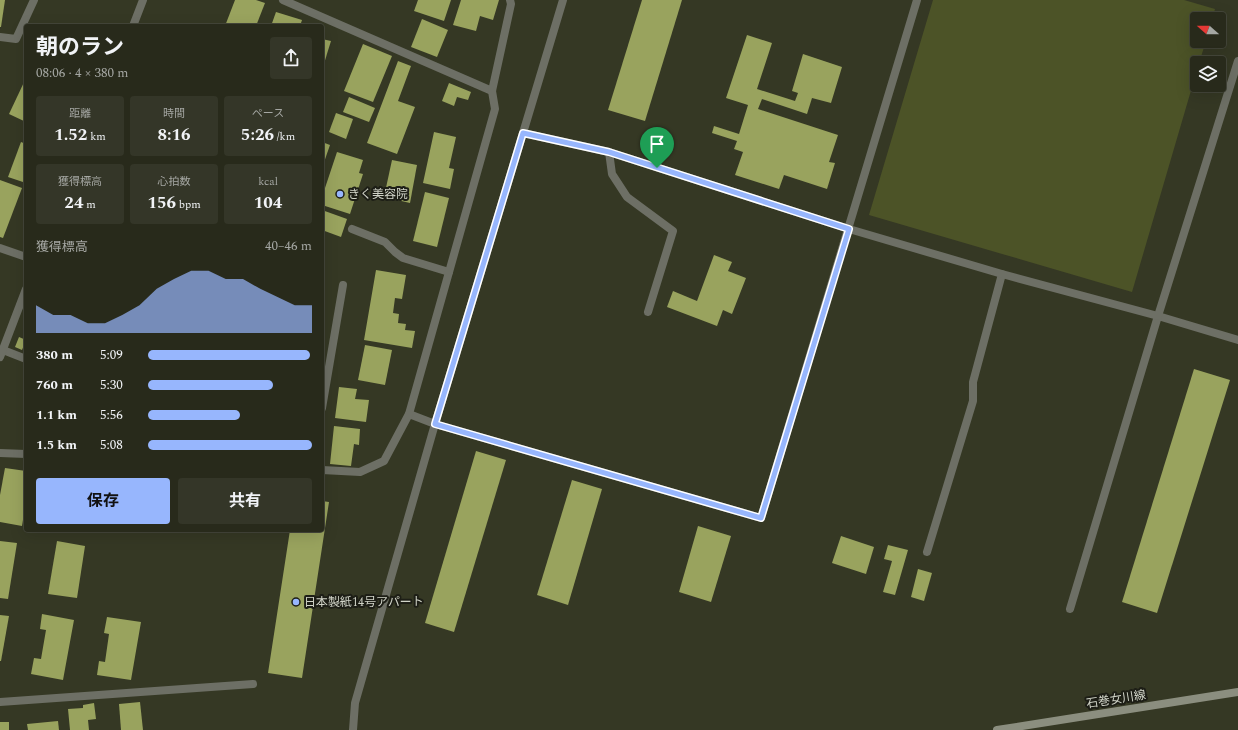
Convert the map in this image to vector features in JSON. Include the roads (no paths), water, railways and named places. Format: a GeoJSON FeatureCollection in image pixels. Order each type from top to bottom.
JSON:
{"type":"FeatureCollection","features":[{"type":"Feature","properties":{"kind":"main road","name":"石巻女川線"},"geometry":{"type":"LineString","coordinates":[[997,730],[1238,692]]}},
{"type":"Feature","properties":{"kind":"street"},"geometry":{"type":"LineString","coordinates":[[0,37],[16,39],[34,0]]}},
{"type":"Feature","properties":{"kind":"street"},"geometry":{"type":"LineString","coordinates":[[134,24],[143,0]]}},
{"type":"Feature","properties":{"kind":"street"},"geometry":{"type":"LineString","coordinates":[[283,0],[492,91]]}},
{"type":"Feature","properties":{"kind":"street"},"geometry":{"type":"LineString","coordinates":[[324,470],[360,472],[384,461],[409,414],[495,109],[492,91],[511,4],[510,0]]}},
{"type":"Feature","properties":{"kind":"street"},"geometry":{"type":"LineString","coordinates":[[353,730],[355,703],[435,424],[563,0]]}},
{"type":"Feature","properties":{"kind":"street"},"geometry":{"type":"LineString","coordinates":[[409,414],[435,424],[761,518],[918,0]]}},
{"type":"Feature","properties":{"kind":"street"},"geometry":{"type":"LineString","coordinates":[[1070,609],[1158,316],[1238,61]]}},
{"type":"Feature","properties":{"kind":"street"},"geometry":{"type":"LineString","coordinates":[[523,133],[609,152],[849,229],[1002,274],[1158,316],[1238,340]]}},
{"type":"Feature","properties":{"kind":"street"},"geometry":{"type":"LineString","coordinates":[[609,152],[612,174],[627,197],[673,231],[648,312]]}},
{"type":"Feature","properties":{"kind":"street"},"geometry":{"type":"LineString","coordinates":[[352,229],[385,242],[395,252],[404,258],[449,272]]}},
{"type":"Feature","properties":{"kind":"street"},"geometry":{"type":"LineString","coordinates":[[0,248],[24,256]]}},
{"type":"Feature","properties":{"kind":"street"},"geometry":{"type":"LineString","coordinates":[[927,552],[973,401],[973,382],[1002,274]]}},
{"type":"Feature","properties":{"kind":"street"},"geometry":{"type":"LineString","coordinates":[[324,396],[343,285]]}},
{"type":"Feature","properties":{"kind":"street"},"geometry":{"type":"LineString","coordinates":[[24,295],[1,354],[24,359]]}},
{"type":"Feature","properties":{"kind":"street"},"geometry":{"type":"LineString","coordinates":[[0,453],[24,454]]}},
{"type":"Feature","properties":{"kind":"street"},"geometry":{"type":"LineString","coordinates":[[0,702],[253,684]]}},
{"type":"Feature","properties":{"kind":"place","name":"きく美容院"},"geometry":{"type":"Point","coordinates":[340,194]}},
{"type":"Feature","properties":{"kind":"place","name":"日本製紙14号アパート"},"geometry":{"type":"Point","coordinates":[296,602]}}]}
